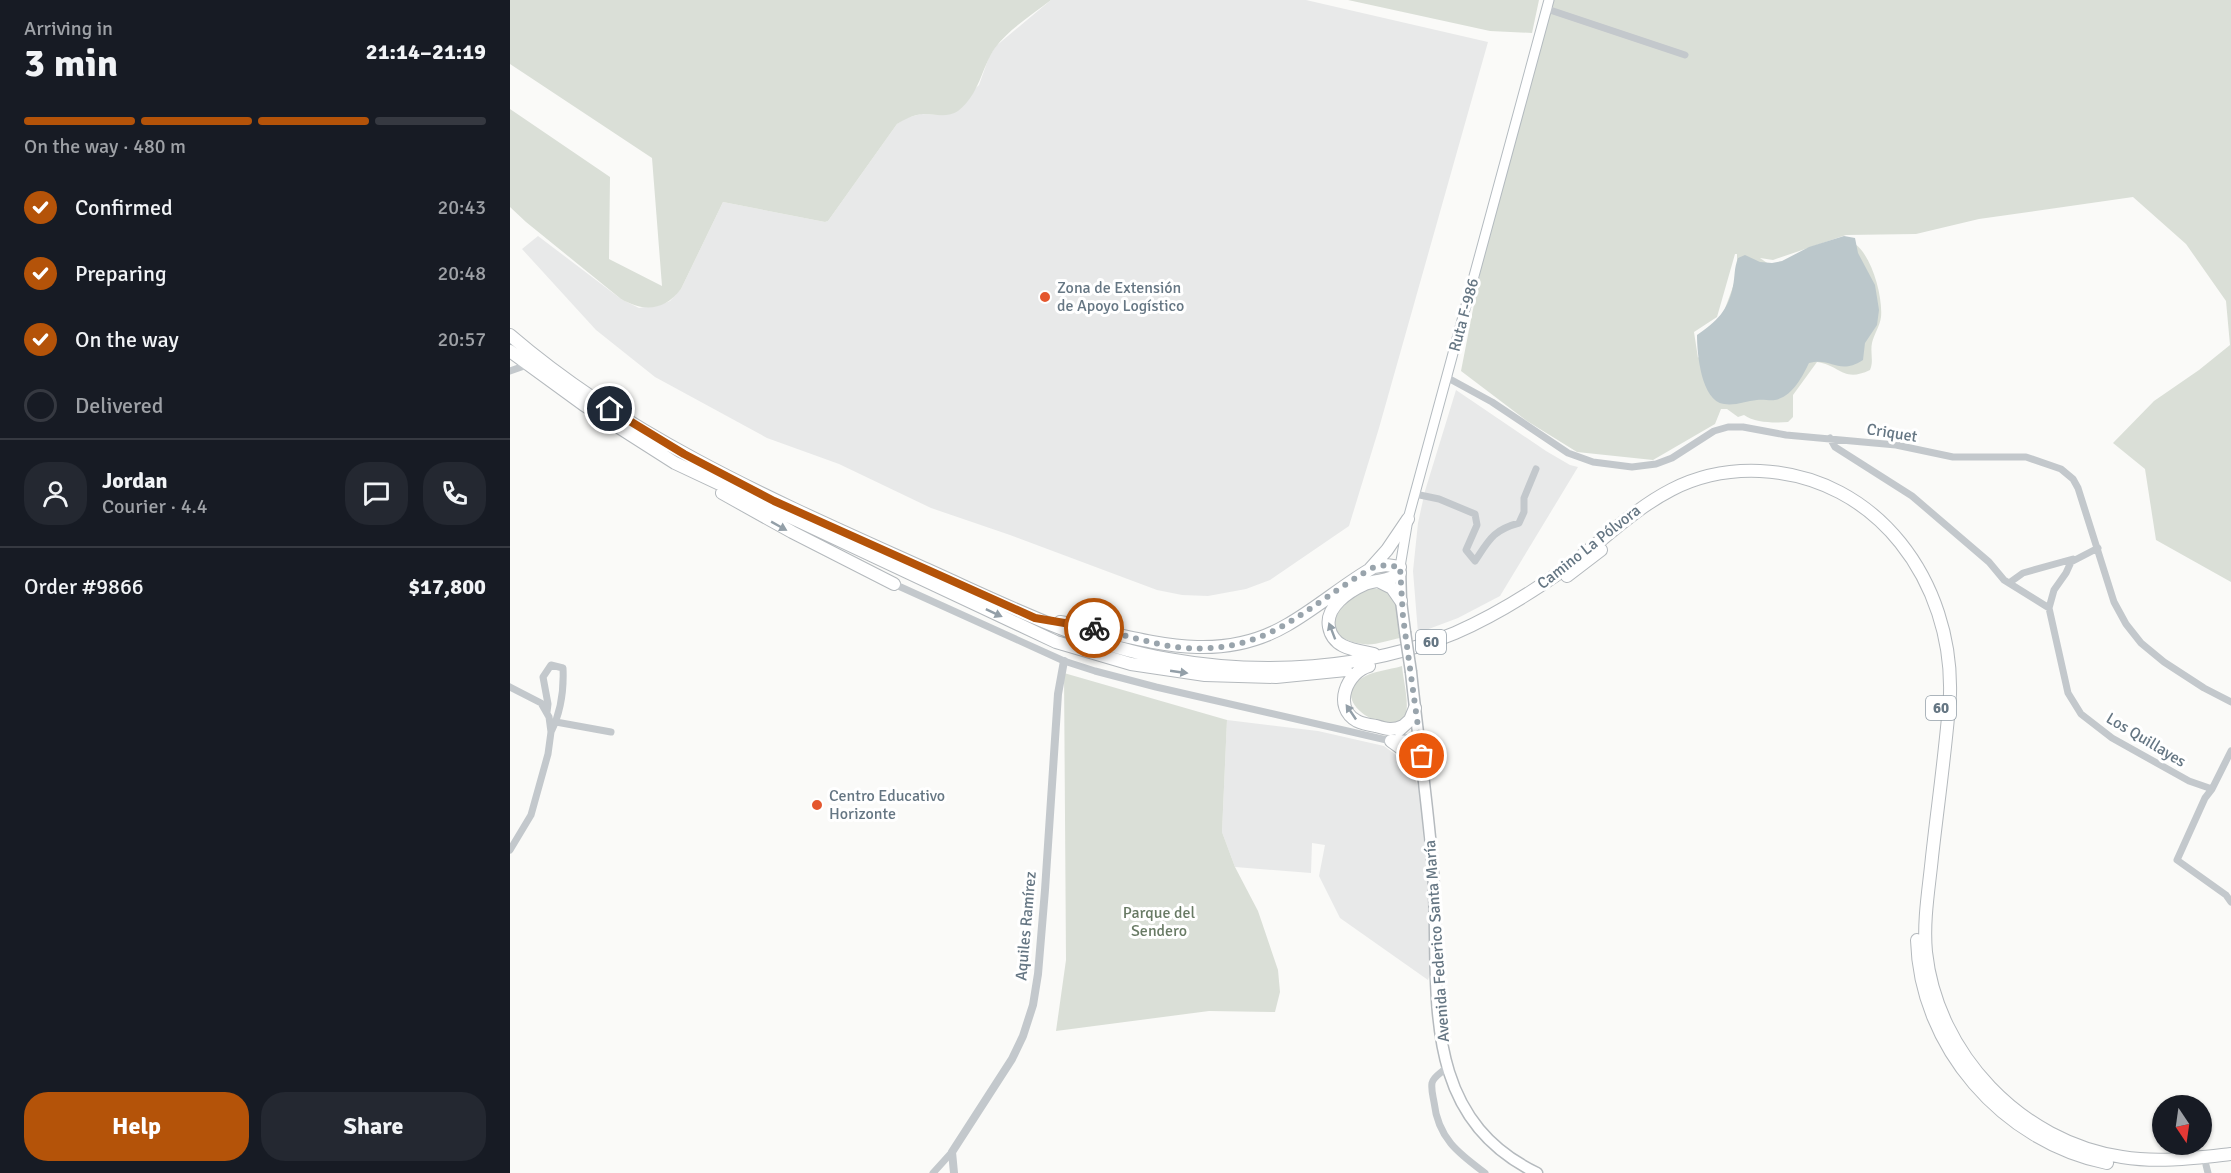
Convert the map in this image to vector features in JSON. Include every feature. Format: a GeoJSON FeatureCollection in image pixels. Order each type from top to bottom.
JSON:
{"type":"FeatureCollection","features":[{"type":"Feature","properties":{"kind":"highway"},"geometry":{"type":"LineString","coordinates":[[510,328],[532,361]]}},
{"type":"Feature","properties":{"kind":"highway","name":"Camino La Pólvora"},"geometry":{"type":"LineString","coordinates":[[510,335],[532,361],[613,424],[675,463],[1029,630],[1089,653],[1156,669],[1229,676],[1299,675],[1369,666],[1432,648],[1488,626],[1583,566],[1627,527],[1651,509],[1674,497],[1697,488],[1731,480],[1774,480],[1816,491],[1844,505],[1885,536],[1909,565],[1926,598],[1938,638],[1942,671],[1942,700],[1918,908],[1917,944],[1920,969],[1929,1004],[1950,1050],[1970,1079],[1996,1106],[2028,1131],[2088,1158],[2117,1165],[2149,1168],[2207,1169],[2231,1162]]}},
{"type":"Feature","properties":{"kind":"highway","name":"Camino La Pólvora"},"geometry":{"type":"LineString","coordinates":[[510,351],[532,361],[714,471],[774,501],[1077,635],[1120,649],[1164,659],[1210,665],[1284,668],[1332,664],[1381,656],[1435,640],[1498,612],[1551,578],[1635,511],[1661,495],[1695,480],[1732,472],[1769,472],[1810,481],[1852,500],[1884,524],[1911,555],[1933,595],[1946,636],[1950,694],[1927,904],[1926,940],[1928,964],[1935,995],[1957,1044],[1975,1071],[2006,1103],[2037,1126],[2072,1143],[2100,1153],[2144,1159],[2169,1160],[2231,1154]]}},
{"type":"Feature","properties":{"kind":"highway"},"geometry":{"type":"LineString","coordinates":[[675,463],[792,532],[894,584]]}},
{"type":"Feature","properties":{"kind":"highway"},"geometry":{"type":"LineString","coordinates":[[1365,574],[1387,550],[1408,519]]}},
{"type":"Feature","properties":{"kind":"highway"},"geometry":{"type":"LineString","coordinates":[[1035,618],[1172,646],[1222,647],[1261,637],[1286,625],[1380,566],[1400,570]]}},
{"type":"Feature","properties":{"kind":"highway"},"geometry":{"type":"LineString","coordinates":[[1381,656],[1343,646],[1335,640],[1329,626],[1329,616],[1333,606],[1363,585],[1389,579],[1400,570]]}},
{"type":"Feature","properties":{"kind":"highway"},"geometry":{"type":"LineString","coordinates":[[1380,582],[1392,588],[1401,601]]}},
{"type":"Feature","properties":{"kind":"highway"},"geometry":{"type":"LineString","coordinates":[[1369,666],[1359,670],[1348,681],[1345,703],[1350,713],[1358,721],[1420,741]]}},
{"type":"Feature","properties":{"kind":"highway"},"geometry":{"type":"LineString","coordinates":[[1395,734],[1412,716],[1415,708]]}},
{"type":"Feature","properties":{"kind":"highway"},"geometry":{"type":"LineString","coordinates":[[1395,734],[1424,770]]}},
{"type":"Feature","properties":{"kind":"main road","name":"Ruta F-986"},"geometry":{"type":"LineString","coordinates":[[1411,672],[1401,601],[1400,570],[1408,519],[1548,4]]}},
{"type":"Feature","properties":{"kind":"main road","name":"Avenida Federico Santa María"},"geometry":{"type":"LineString","coordinates":[[1411,672],[1424,770],[1433,875],[1439,1020],[1447,1066],[1464,1108],[1484,1136],[1516,1163],[1537,1173]]}},
{"type":"Feature","properties":{"kind":"street"},"geometry":{"type":"LineString","coordinates":[[1548,4],[1685,55]]}},
{"type":"Feature","properties":{"kind":"street"},"geometry":{"type":"LineString","coordinates":[[510,371],[532,361]]}},
{"type":"Feature","properties":{"kind":"street","name":"Criquet"},"geometry":{"type":"LineString","coordinates":[[1448,378],[1492,402],[1569,453],[1593,462],[1632,467],[1656,464],[1672,458],[1714,431],[1736,427],[1786,435],[1896,446],[1953,457],[2026,457],[2056,466],[2069,475],[2078,488],[2118,609],[2136,637],[2164,662],[2204,688],[2231,702]]}},
{"type":"Feature","properties":{"kind":"street"},"geometry":{"type":"LineString","coordinates":[[1830,438],[1835,447],[1912,496],[1989,562],[2009,583],[2049,608],[2054,590],[2075,558]]}},
{"type":"Feature","properties":{"kind":"street"},"geometry":{"type":"LineString","coordinates":[[1415,494],[1440,499],[1475,514],[1477,525],[1466,550],[1475,561],[1493,534],[1519,523],[1524,512],[1524,498],[1536,469]]}},
{"type":"Feature","properties":{"kind":"street"},"geometry":{"type":"LineString","coordinates":[[2009,583],[2023,573],[2075,558],[2098,548]]}},
{"type":"Feature","properties":{"kind":"street"},"geometry":{"type":"LineString","coordinates":[[894,584],[1064,660],[1156,687],[1395,734]]}},
{"type":"Feature","properties":{"kind":"street","name":"Los Quillayes"},"geometry":{"type":"LineString","coordinates":[[2049,608],[2068,693],[2081,714],[2112,738],[2189,781],[2212,789]]}},
{"type":"Feature","properties":{"kind":"street","name":"Aquiles Ramírez"},"geometry":{"type":"LineString","coordinates":[[952,1152],[1012,1059],[1023,1036],[1033,1005],[1045,890],[1058,694],[1064,660]]}},
{"type":"Feature","properties":{"kind":"street"},"geometry":{"type":"LineString","coordinates":[[510,850],[531,815],[548,754],[551,732],[556,722],[564,681],[563,668],[551,665],[543,677],[551,732]]}},
{"type":"Feature","properties":{"kind":"street"},"geometry":{"type":"LineString","coordinates":[[510,687],[541,703],[547,712]]}},
{"type":"Feature","properties":{"kind":"street"},"geometry":{"type":"LineString","coordinates":[[556,722],[611,732]]}},
{"type":"Feature","properties":{"kind":"street"},"geometry":{"type":"LineString","coordinates":[[2231,751],[2205,798],[2177,860],[2226,895],[2231,902]]}},
{"type":"Feature","properties":{"kind":"street"},"geometry":{"type":"LineString","coordinates":[[1447,1066],[1432,1083],[1437,1122],[1455,1149],[1485,1173]]}},
{"type":"Feature","properties":{"kind":"street"},"geometry":{"type":"LineString","coordinates":[[933,1173],[952,1152]]}},
{"type":"Feature","properties":{"kind":"street"},"geometry":{"type":"LineString","coordinates":[[952,1152],[954,1173]]}},
{"type":"Feature","properties":{"kind":"shaded area","name":"Zona de Extensión de Apoyo Logístico"},"geometry":{"type":"Polygon","coordinates":[[[1051,0],[1306,0],[1488,42],[1349,526],[1270,580],[1246,589],[1208,596],[1182,595],[1157,590],[931,508],[839,464],[767,438],[655,377],[596,330],[522,249],[538,236],[621,299],[639,308],[670,301],[681,289],[723,202],[828,221],[897,124],[906,118],[921,114],[945,115],[979,85],[989,57],[996,46],[1051,0]]]}},
{"type":"Feature","properties":{"kind":"shaded area"},"geometry":{"type":"Polygon","coordinates":[[[1844,236],[1855,238],[1858,253],[1875,285],[1879,310],[1877,325],[1865,343],[1863,360],[1847,366],[1824,362],[1809,363],[1792,390],[1775,400],[1736,404],[1716,401],[1705,386],[1698,353],[1697,335],[1716,320],[1725,309],[1731,295],[1738,258],[1745,255],[1760,262],[1782,261],[1809,247],[1844,236]]]}},
{"type":"Feature","properties":{"kind":"shaded area"},"geometry":{"type":"Polygon","coordinates":[[[1456,390],[1546,451],[1578,467],[1500,596],[1458,618],[1418,633],[1413,571],[1418,523],[1425,491],[1456,390]]]}},
{"type":"Feature","properties":{"kind":"shaded area"},"geometry":{"type":"Polygon","coordinates":[[[1227,720],[1318,731],[1384,746],[1413,773],[1422,798],[1423,838],[1428,860],[1431,971],[1428,980],[1340,918],[1319,876],[1325,845],[1312,843],[1311,873],[1235,867],[1222,832],[1227,720]]]}},
{"type":"Feature","properties":{"kind":"green space"},"geometry":{"type":"Polygon","coordinates":[[[510,0],[1051,0],[1014,28],[995,48],[976,89],[958,111],[945,115],[923,114],[897,124],[828,221],[723,202],[681,289],[668,302],[646,307],[621,299],[510,207],[510,109],[610,177],[609,259],[662,286],[652,158],[510,64],[510,0]]]}},
{"type":"Feature","properties":{"kind":"green space"},"geometry":{"type":"Polygon","coordinates":[[[1348,0],[1539,0],[1532,33],[1490,31],[1348,0]]]}},
{"type":"Feature","properties":{"kind":"green space"},"geometry":{"type":"Polygon","coordinates":[[[1554,0],[2231,0],[2231,582],[2156,540],[2145,469],[2113,443],[2154,401],[2230,345],[2226,301],[2186,244],[2133,197],[1979,219],[1916,234],[1846,235],[1773,260],[1760,258],[1770,265],[1855,244],[1861,250],[1875,277],[1881,309],[1880,320],[1872,343],[1870,370],[1861,374],[1847,374],[1817,362],[1793,395],[1793,417],[1788,422],[1759,421],[1744,415],[1738,417],[1727,409],[1721,409],[1715,424],[1653,460],[1577,452],[1527,421],[1461,371],[1482,263],[1554,0]],[[1735,254],[1717,317],[1694,332],[1698,358],[1717,330],[1737,276],[1737,254],[1735,254]]]}},
{"type":"Feature","properties":{"kind":"green space"},"geometry":{"type":"Polygon","coordinates":[[[1371,588],[1385,590],[1396,599],[1400,638],[1377,644],[1363,644],[1347,640],[1338,634],[1335,626],[1341,609],[1359,594],[1371,588]]]}},
{"type":"Feature","properties":{"kind":"green space"},"geometry":{"type":"Polygon","coordinates":[[[1402,666],[1406,713],[1400,721],[1390,723],[1366,716],[1351,698],[1353,688],[1366,676],[1402,666]]]}},
{"type":"Feature","properties":{"kind":"green space","name":"Parque del Sendero"},"geometry":{"type":"Polygon","coordinates":[[[1064,673],[1227,720],[1222,832],[1235,867],[1258,911],[1278,970],[1280,992],[1275,1012],[1209,1011],[1056,1031],[1066,960],[1064,673]]]}},
{"type":"Feature","properties":{"kind":"way so far"},"geometry":{"type":"LineString","coordinates":[[1094,628],[1184,648],[1234,645],[1274,632],[1374,567],[1386,565],[1400,567],[1401,601],[1422,756]]}},
{"type":"Feature","properties":{"kind":"place","name":"Zona de Extensión de Apoyo Logístico"},"geometry":{"type":"Point","coordinates":[1045,297]}},
{"type":"Feature","properties":{"kind":"place","name":"Centro Educativo Horizonte"},"geometry":{"type":"Point","coordinates":[817,805]}},
{"type":"Feature","properties":{"kind":"route"},"geometry":{"type":"LineString","coordinates":[[610,409],[655,438],[774,501],[1035,618],[1094,628]]}}]}
